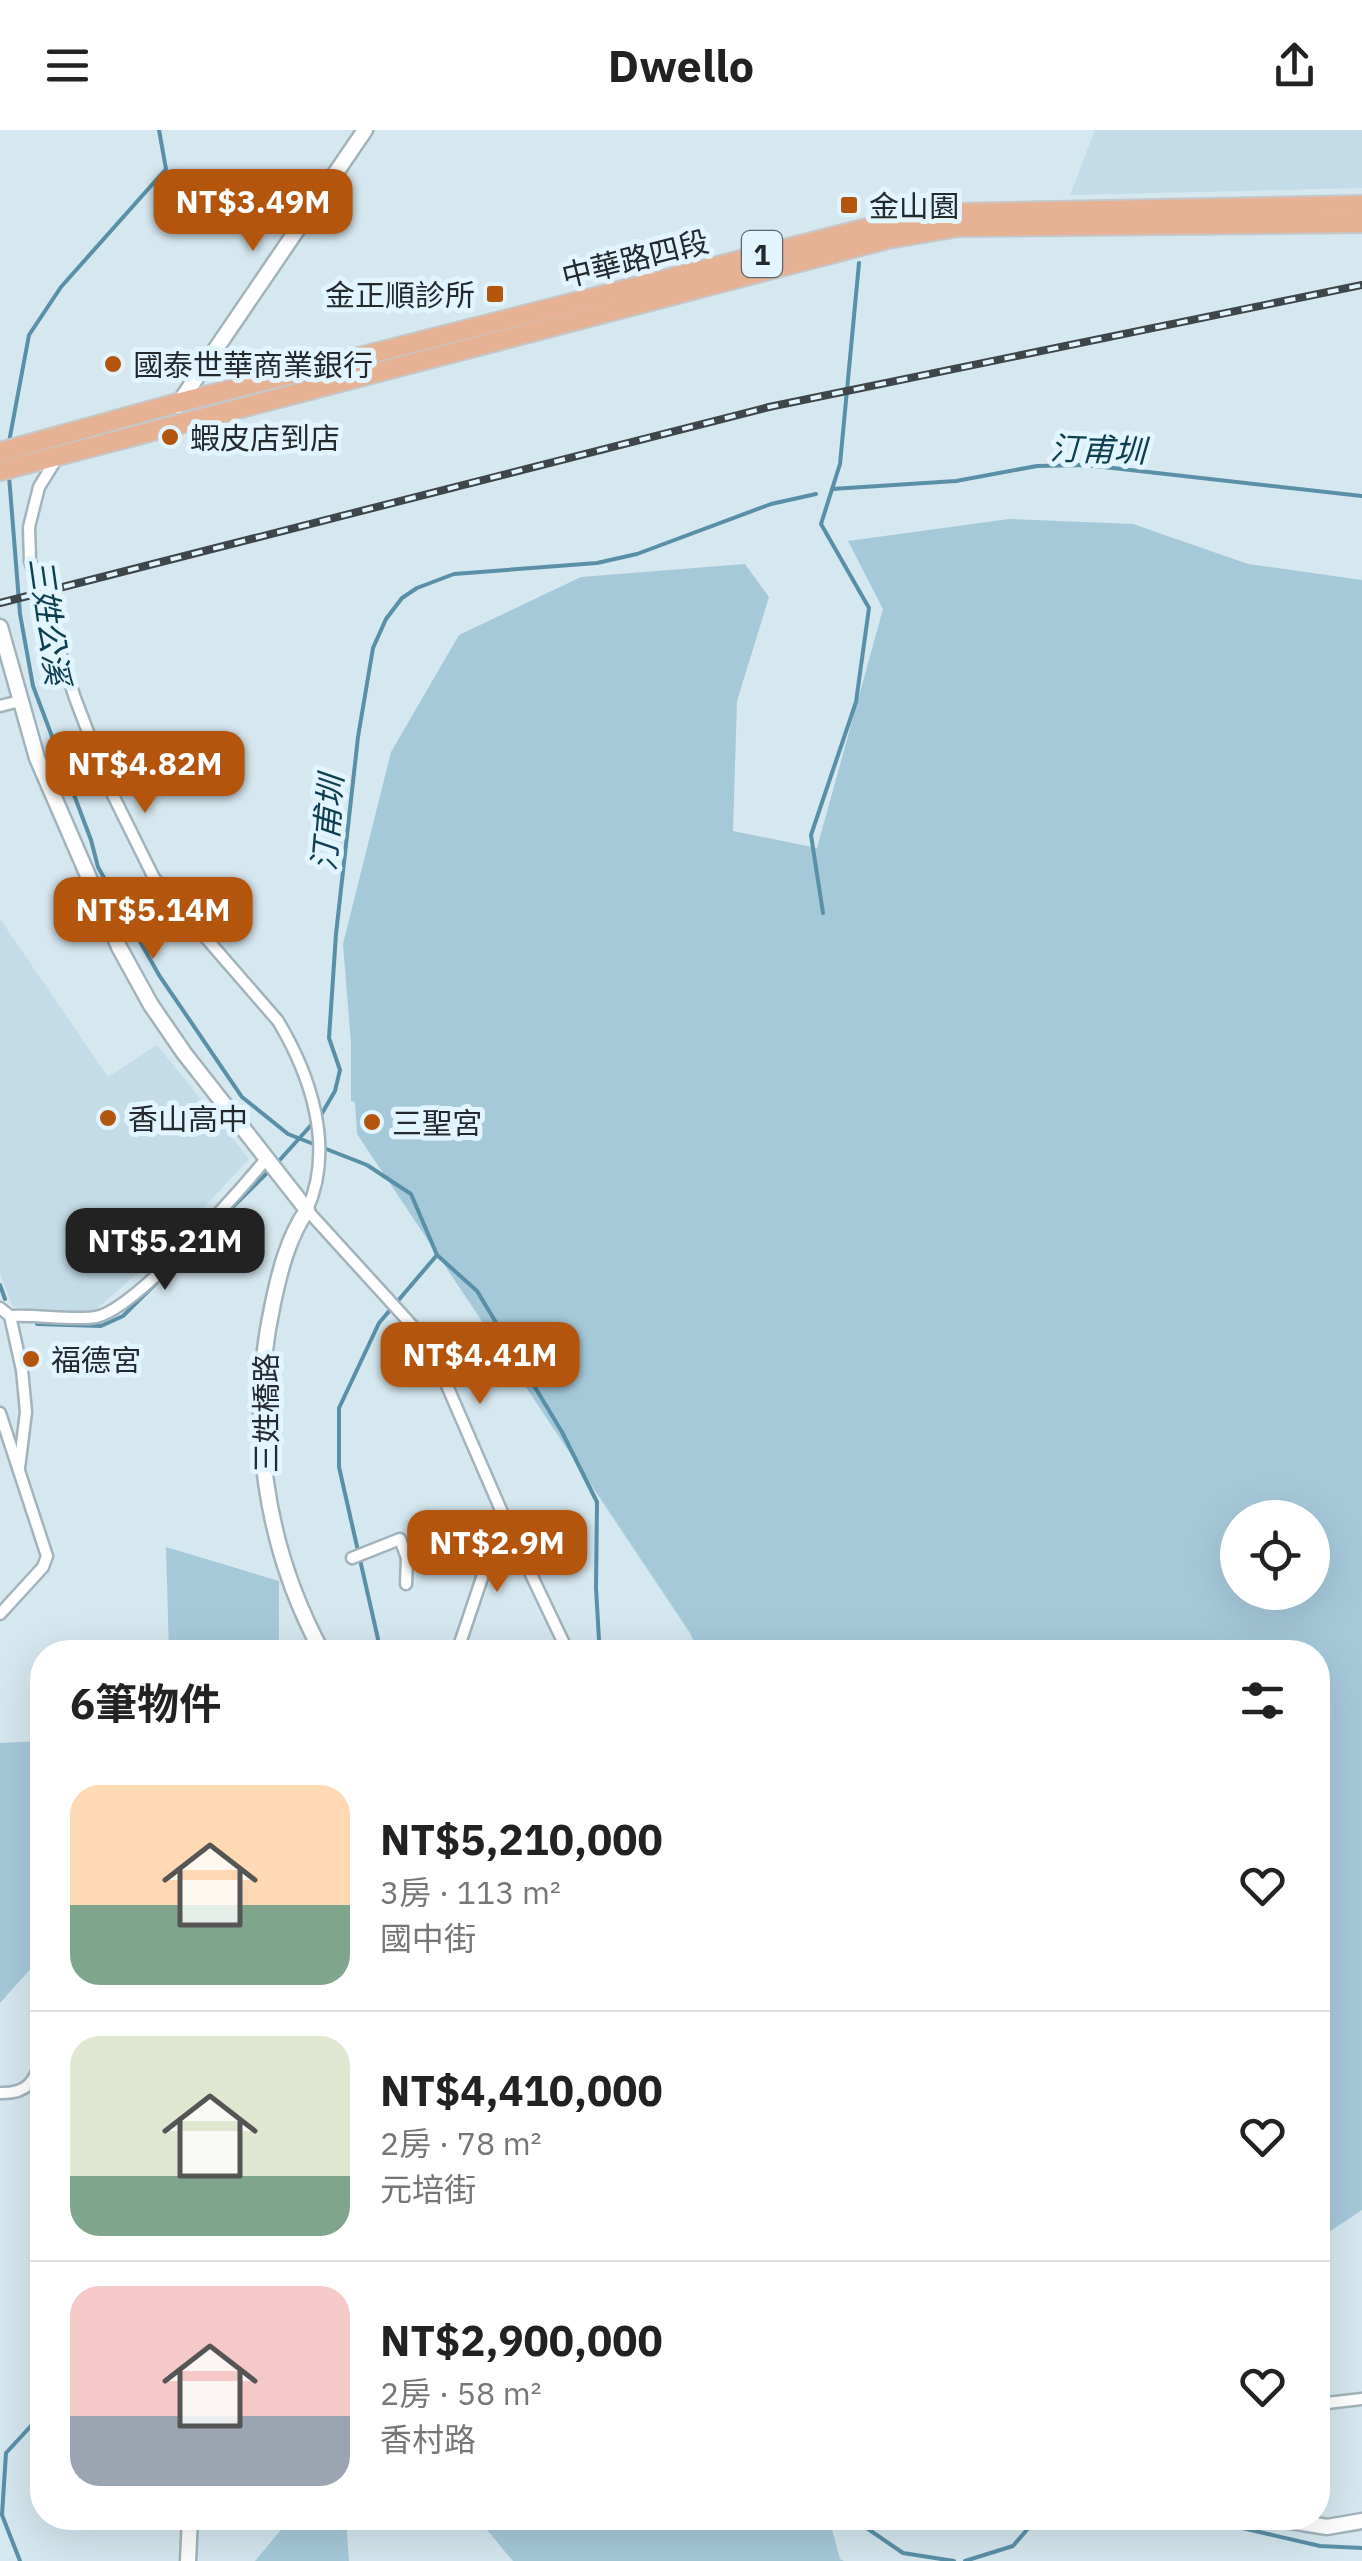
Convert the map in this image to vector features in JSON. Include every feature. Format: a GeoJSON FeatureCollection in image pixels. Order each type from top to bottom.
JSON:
{"type":"FeatureCollection","features":[{"type":"Feature","properties":{"kind":"main road","name":"中華路四段"},"geometry":{"type":"LineString","coordinates":[[57,447],[177,403],[883,224],[1362,205]]}},
{"type":"Feature","properties":{"kind":"main road","name":"中華路四段"},"geometry":{"type":"LineString","coordinates":[[57,447],[180,426],[956,220],[1362,223]]}},
{"type":"Feature","properties":{"kind":"main road","name":"1"},"geometry":{"type":"LineString","coordinates":[[0,452],[57,447]]}},
{"type":"Feature","properties":{"kind":"main road","name":"1"},"geometry":{"type":"LineString","coordinates":[[0,471],[57,447]]}},
{"type":"Feature","properties":{"kind":"street"},"geometry":{"type":"LineString","coordinates":[[180,426],[177,403],[365,130]]}},
{"type":"Feature","properties":{"kind":"street","name":"三姓橋路"},"geometry":{"type":"LineString","coordinates":[[57,447],[39,486],[28,527],[30,561],[116,804],[154,878],[278,1022],[310,1086],[318,1134],[315,1193],[294,1229],[278,1280],[263,1349],[260,1416],[265,1487],[280,1556],[316,1640]]}},
{"type":"Feature","properties":{"kind":"street"},"geometry":{"type":"LineString","coordinates":[[0,628],[45,776],[135,976],[184,1053],[266,1159],[342,1252],[406,1316],[437,1360],[507,1524],[562,1640]]}},
{"type":"Feature","properties":{"kind":"street"},"geometry":{"type":"LineString","coordinates":[[0,706],[20,701]]}},
{"type":"Feature","properties":{"kind":"street"},"geometry":{"type":"LineString","coordinates":[[10,1316],[93,1317],[114,1311],[236,1194],[266,1159]]}},
{"type":"Feature","properties":{"kind":"street"},"geometry":{"type":"LineString","coordinates":[[0,1308],[10,1316],[22,1370],[26,1412],[18,1476]]}},
{"type":"Feature","properties":{"kind":"street"},"geometry":{"type":"LineString","coordinates":[[0,1413],[47,1556],[42,1568],[3,1612]]}},
{"type":"Feature","properties":{"kind":"street"},"geometry":{"type":"LineString","coordinates":[[461,1640],[490,1554],[507,1524]]}},
{"type":"Feature","properties":{"kind":"street"},"geometry":{"type":"LineString","coordinates":[[352,1558],[400,1539],[406,1558],[406,1584]]}},
{"type":"Feature","properties":{"kind":"street"},"geometry":{"type":"LineString","coordinates":[[0,1593],[3,1612]]}},
{"type":"Feature","properties":{"kind":"street"},"geometry":{"type":"LineString","coordinates":[[0,2093],[30,2086]]}},
{"type":"Feature","properties":{"kind":"street"},"geometry":{"type":"LineString","coordinates":[[1330,2403],[1362,2399]]}},
{"type":"Feature","properties":{"kind":"street"},"geometry":{"type":"LineString","coordinates":[[1330,2526],[1362,2520]]}},
{"type":"Feature","properties":{"kind":"street"},"geometry":{"type":"LineString","coordinates":[[188,2561],[189,2530]]}},
{"type":"Feature","properties":{"kind":"shaded area"},"geometry":{"type":"Polygon","coordinates":[[[1095,130],[1362,130],[1362,188],[1070,195],[1095,130]]]}},
{"type":"Feature","properties":{"kind":"shaded area"},"geometry":{"type":"Polygon","coordinates":[[[1009,519],[1133,524],[1248,564],[1362,580],[1362,2210],[1330,2231],[1330,1640],[693,1640],[357,1134],[355,1102],[351,1101],[343,944],[391,752],[459,635],[581,577],[745,564],[769,597],[737,701],[733,831],[817,848],[883,609],[848,541],[1009,519]]]}},
{"type":"Feature","properties":{"kind":"shaded area","name":"香山高中"},"geometry":{"type":"Polygon","coordinates":[[[0,919],[108,1077],[157,1045],[249,1159],[165,1249],[93,1312],[13,1307],[0,1273],[0,919]]]}},
{"type":"Feature","properties":{"kind":"shaded area"},"geometry":{"type":"Polygon","coordinates":[[[166,1547],[279,1581],[279,1640],[169,1640],[166,1547]]]}},
{"type":"Feature","properties":{"kind":"shaded area"},"geometry":{"type":"Polygon","coordinates":[[[30,1742],[30,1969],[0,2003],[0,1743],[30,1742]]]}},
{"type":"Feature","properties":{"kind":"shaded area"},"geometry":{"type":"Polygon","coordinates":[[[281,2530],[347,2530],[349,2561],[255,2561],[281,2530]]]}},
{"type":"Feature","properties":{"kind":"shaded area"},"geometry":{"type":"Polygon","coordinates":[[[487,2530],[832,2530],[840,2559],[844,2561],[513,2561],[487,2530]]]}},
{"type":"Feature","properties":{"kind":"waterway","name":"三姓公溪"},"geometry":{"type":"LineString","coordinates":[[9,442],[29,335],[61,287],[166,169],[159,130]]}},
{"type":"Feature","properties":{"kind":"waterway"},"geometry":{"type":"LineString","coordinates":[[823,913],[811,835],[856,702],[869,608],[821,524],[840,464],[859,263]]}},
{"type":"Feature","properties":{"kind":"waterway","name":"汀甫圳"},"geometry":{"type":"LineString","coordinates":[[832,489],[956,481],[1037,466],[1086,465],[1362,496]]}},
{"type":"Feature","properties":{"kind":"waterway","name":"三姓公溪"},"geometry":{"type":"LineString","coordinates":[[9,476],[20,614],[33,686],[98,867],[159,975],[242,1097],[288,1134],[367,1165],[411,1194],[437,1255],[477,1291],[562,1432],[597,1502],[599,1640]]}},
{"type":"Feature","properties":{"kind":"waterway","name":"汀甫圳"},"geometry":{"type":"LineString","coordinates":[[321,1115],[335,1091],[340,1070],[329,1038],[336,934],[358,737],[373,648],[386,619],[402,598],[454,574],[597,563],[637,554],[771,504],[816,494]]}},
{"type":"Feature","properties":{"kind":"waterway","name":"汀甫圳"},"geometry":{"type":"LineString","coordinates":[[277,1163],[314,1122]]}},
{"type":"Feature","properties":{"kind":"waterway","name":"汀甫圳"},"geometry":{"type":"LineString","coordinates":[[37,1324],[101,1326],[123,1316],[270,1170]]}},
{"type":"Feature","properties":{"kind":"waterway"},"geometry":{"type":"LineString","coordinates":[[378,1640],[339,1467],[339,1408],[379,1323],[437,1255]]}},
{"type":"Feature","properties":{"kind":"waterway","name":"汀甫圳"},"geometry":{"type":"LineString","coordinates":[[0,1285],[5,1299]]}},
{"type":"Feature","properties":{"kind":"waterway"},"geometry":{"type":"LineString","coordinates":[[20,2561],[2,2515],[6,2453],[30,2427]]}},
{"type":"Feature","properties":{"kind":"waterway"},"geometry":{"type":"LineString","coordinates":[[869,2530],[903,2553],[954,2561]]}},
{"type":"Feature","properties":{"kind":"waterway"},"geometry":{"type":"LineString","coordinates":[[965,2561],[1013,2546],[1027,2530]]}},
{"type":"Feature","properties":{"kind":"waterway"},"geometry":{"type":"LineString","coordinates":[[1251,2530],[1320,2546],[1362,2548]]}},
{"type":"Feature","properties":{"kind":"railway"},"geometry":{"type":"LineString","coordinates":[[0,603],[769,407],[1362,285]]}},
{"type":"Feature","properties":{"kind":"place","name":"金山園"},"geometry":{"type":"Point","coordinates":[849,205]}},
{"type":"Feature","properties":{"kind":"place","name":"金正順診所"},"geometry":{"type":"Point","coordinates":[495,294]}},
{"type":"Feature","properties":{"kind":"place","name":"國泰世華商業銀行"},"geometry":{"type":"Point","coordinates":[113,364]}},
{"type":"Feature","properties":{"kind":"place","name":"蝦皮店到店"},"geometry":{"type":"Point","coordinates":[170,437]}},
{"type":"Feature","properties":{"kind":"place","name":"香山高中"},"geometry":{"type":"Point","coordinates":[108,1118]}},
{"type":"Feature","properties":{"kind":"place","name":"三聖宮"},"geometry":{"type":"Point","coordinates":[372,1122]}},
{"type":"Feature","properties":{"kind":"place","name":"福德宮"},"geometry":{"type":"Point","coordinates":[31,1359]}}]}
